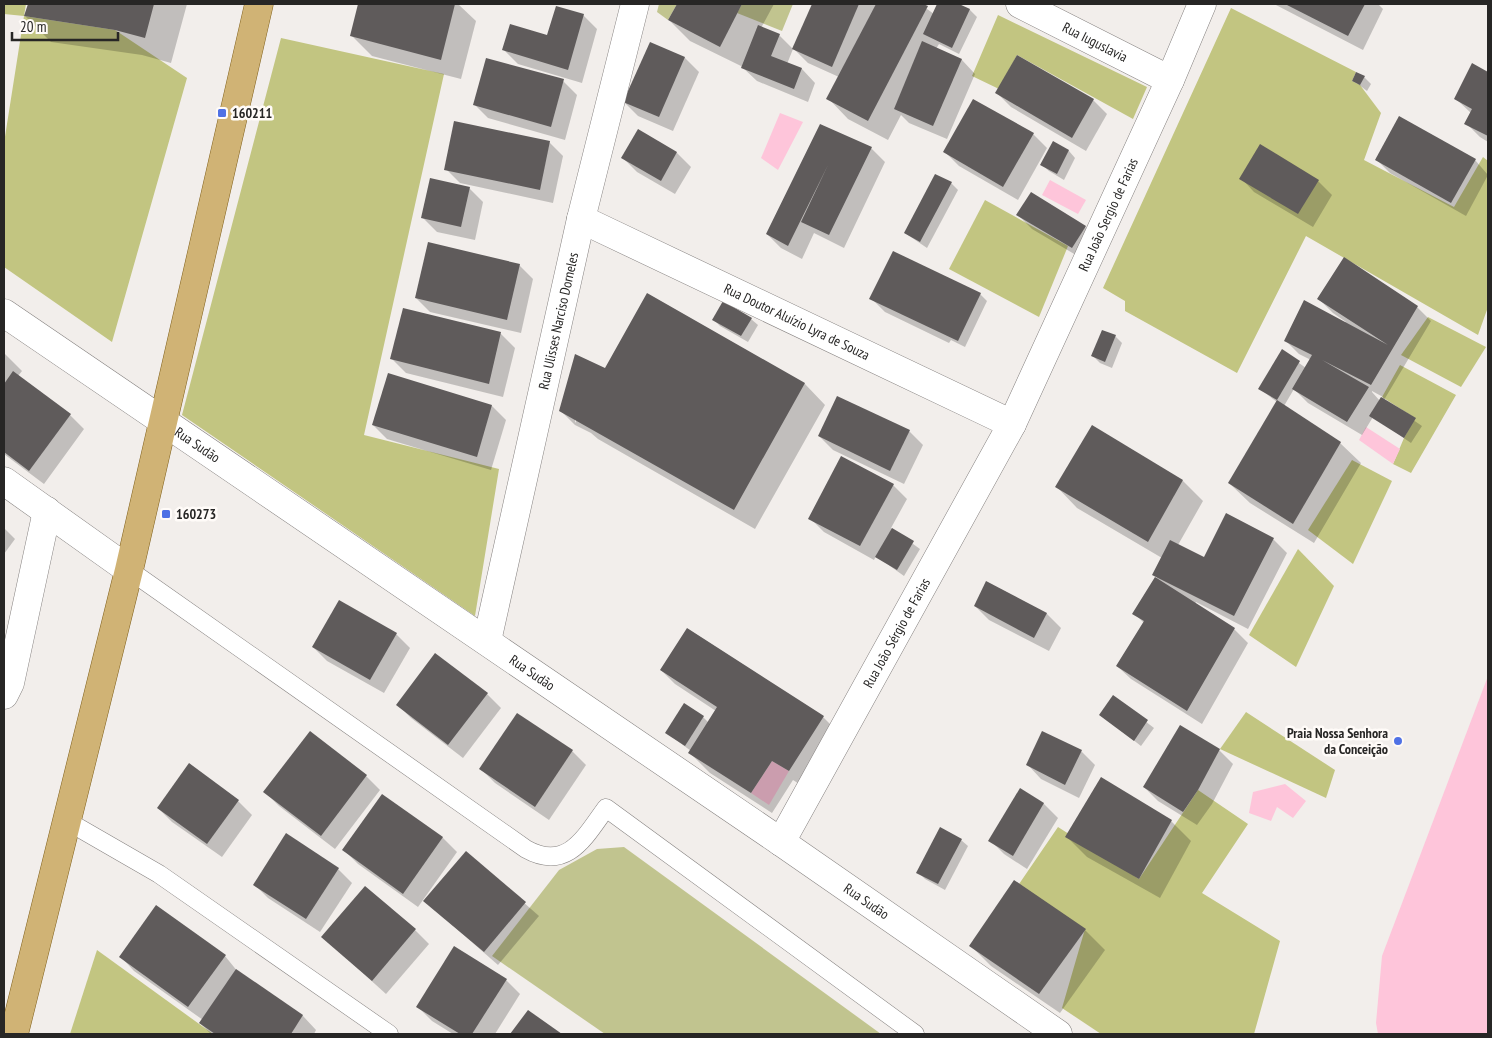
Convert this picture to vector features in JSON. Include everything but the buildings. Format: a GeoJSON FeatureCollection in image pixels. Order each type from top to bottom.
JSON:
{"type":"FeatureCollection","features":[{"type":"Feature","properties":{"kind":"main road"},"geometry":{"type":"LineString","coordinates":[[14,1034],[129,570],[259,4]]}},
{"type":"Feature","properties":{"kind":"street","name":"Rua Iuguslavia"},"geometry":{"type":"LineString","coordinates":[[1020,4],[1170,80]]}},
{"type":"Feature","properties":{"kind":"street","name":"Rua João Sergio de Farias"},"geometry":{"type":"LineString","coordinates":[[1012,424],[1170,80],[1202,4]]}},
{"type":"Feature","properties":{"kind":"street","name":"Rua Ulisses Narciso Dorneles"},"geometry":{"type":"LineString","coordinates":[[487,641],[628,6]]}},
{"type":"Feature","properties":{"kind":"street","name":"Rua Doutor Aluízio Lyra de Souza"},"geometry":{"type":"LineString","coordinates":[[581,219],[1012,424]]}},
{"type":"Feature","properties":{"kind":"street","name":"Rua Sudão"},"geometry":{"type":"LineString","coordinates":[[4,313],[781,842],[1058,1034]]}},
{"type":"Feature","properties":{"kind":"street","name":"Rua João Sérgio de Farias"},"geometry":{"type":"LineString","coordinates":[[781,842],[1012,424]]}},
{"type":"Feature","properties":{"kind":"street"},"geometry":{"type":"LineString","coordinates":[[4,481],[129,570]]}},
{"type":"Feature","properties":{"kind":"street"},"geometry":{"type":"LineString","coordinates":[[4,695],[10,683],[47,511]]}},
{"type":"Feature","properties":{"kind":"lane"},"geometry":{"type":"LineString","coordinates":[[129,570],[526,849],[540,856],[560,855],[577,847],[606,808],[915,1034]]}},
{"type":"Feature","properties":{"kind":"lane"},"geometry":{"type":"LineString","coordinates":[[67,821],[160,874],[389,1034]]}},
{"type":"Feature","properties":{"kind":"green space"},"geometry":{"type":"Polygon","coordinates":[[[4,4],[26,4],[24,16],[4,14],[4,4]]]}},
{"type":"Feature","properties":{"kind":"green space"},"geometry":{"type":"Polygon","coordinates":[[[659,4],[677,4],[668,20],[657,12],[659,4]]]}},
{"type":"Feature","properties":{"kind":"green space"},"geometry":{"type":"Polygon","coordinates":[[[742,4],[793,4],[782,31],[737,13],[742,4]]]}},
{"type":"Feature","properties":{"kind":"green space"},"geometry":{"type":"Polygon","coordinates":[[[1231,8],[1356,72],[1352,81],[1360,85],[1381,113],[1364,160],[1454,207],[1483,157],[1488,161],[1488,307],[1478,335],[1306,236],[1237,373],[1125,311],[1125,301],[1103,288],[1231,8]]]}},
{"type":"Feature","properties":{"kind":"green space"},"geometry":{"type":"Polygon","coordinates":[[[998,15],[1147,87],[1133,119],[1017,55],[999,89],[972,76],[998,15]]]}},
{"type":"Feature","properties":{"kind":"green space"},"geometry":{"type":"Polygon","coordinates":[[[24,16],[115,30],[187,78],[112,342],[4,267],[4,143],[24,16]]]}},
{"type":"Feature","properties":{"kind":"green space"},"geometry":{"type":"Polygon","coordinates":[[[281,38],[444,74],[364,435],[499,469],[475,616],[182,415],[281,38]]]}},
{"type":"Feature","properties":{"kind":"green space"},"geometry":{"type":"Polygon","coordinates":[[[985,200],[1068,246],[1039,317],[949,269],[985,200]]]}},
{"type":"Feature","properties":{"kind":"green space"},"geometry":{"type":"Polygon","coordinates":[[[1428,317],[1486,347],[1461,387],[1401,355],[1428,317]]]}},
{"type":"Feature","properties":{"kind":"green space"},"geometry":{"type":"Polygon","coordinates":[[[1400,365],[1456,395],[1411,473],[1393,464],[1415,418],[1382,397],[1400,365]]]}},
{"type":"Feature","properties":{"kind":"green space"},"geometry":{"type":"Polygon","coordinates":[[[1352,460],[1392,481],[1353,564],[1308,530],[1352,460]]]}},
{"type":"Feature","properties":{"kind":"green space"},"geometry":{"type":"Polygon","coordinates":[[[1298,549],[1334,586],[1296,667],[1249,635],[1298,549]]]}},
{"type":"Feature","properties":{"kind":"green space"},"geometry":{"type":"Polygon","coordinates":[[[1246,712],[1335,770],[1326,798],[1220,749],[1246,712]]]}},
{"type":"Feature","properties":{"kind":"green space"},"geometry":{"type":"Polygon","coordinates":[[[1198,790],[1248,824],[1202,893],[1280,941],[1254,1034],[1101,1034],[1062,1008],[1085,929],[1017,887],[1058,827],[1139,879],[1198,790]]]}},
{"type":"Feature","properties":{"kind":"green space"},"geometry":{"type":"Polygon","coordinates":[[[624,847],[881,1034],[605,1034],[492,956],[559,870],[597,849],[624,847]]]}},
{"type":"Feature","properties":{"kind":"green space"},"geometry":{"type":"Polygon","coordinates":[[[97,950],[213,1034],[70,1034],[97,950]]]}},
{"type":"Feature","properties":{"kind":"shaded area"},"geometry":{"type":"Polygon","coordinates":[[[780,113],[803,122],[778,170],[761,158],[780,113]]]}},
{"type":"Feature","properties":{"kind":"shaded area"},"geometry":{"type":"Polygon","coordinates":[[[1050,180],[1086,200],[1078,214],[1042,195],[1050,180]]]}},
{"type":"Feature","properties":{"kind":"shaded area"},"geometry":{"type":"Polygon","coordinates":[[[1366,427],[1400,449],[1393,464],[1359,440],[1366,427]]]}},
{"type":"Feature","properties":{"kind":"shaded area"},"geometry":{"type":"Polygon","coordinates":[[[1488,676],[1488,1034],[1378,1034],[1376,1023],[1382,956],[1488,676]]]}},
{"type":"Feature","properties":{"kind":"shaded area"},"geometry":{"type":"Polygon","coordinates":[[[772,761],[789,771],[769,805],[751,793],[772,761]]]}},
{"type":"Feature","properties":{"kind":"shaded area"},"geometry":{"type":"Polygon","coordinates":[[[1285,784],[1306,801],[1293,818],[1277,807],[1271,821],[1249,813],[1253,792],[1285,784]]]}},
{"type":"Feature","properties":{"kind":"place","name":"160211"},"geometry":{"type":"Point","coordinates":[222,113]}},
{"type":"Feature","properties":{"kind":"place","name":"160273"},"geometry":{"type":"Point","coordinates":[166,514]}},
{"type":"Feature","properties":{"kind":"place","name":"Praia Nossa Senhora da Conceição"},"geometry":{"type":"Point","coordinates":[1398,741]}}]}
